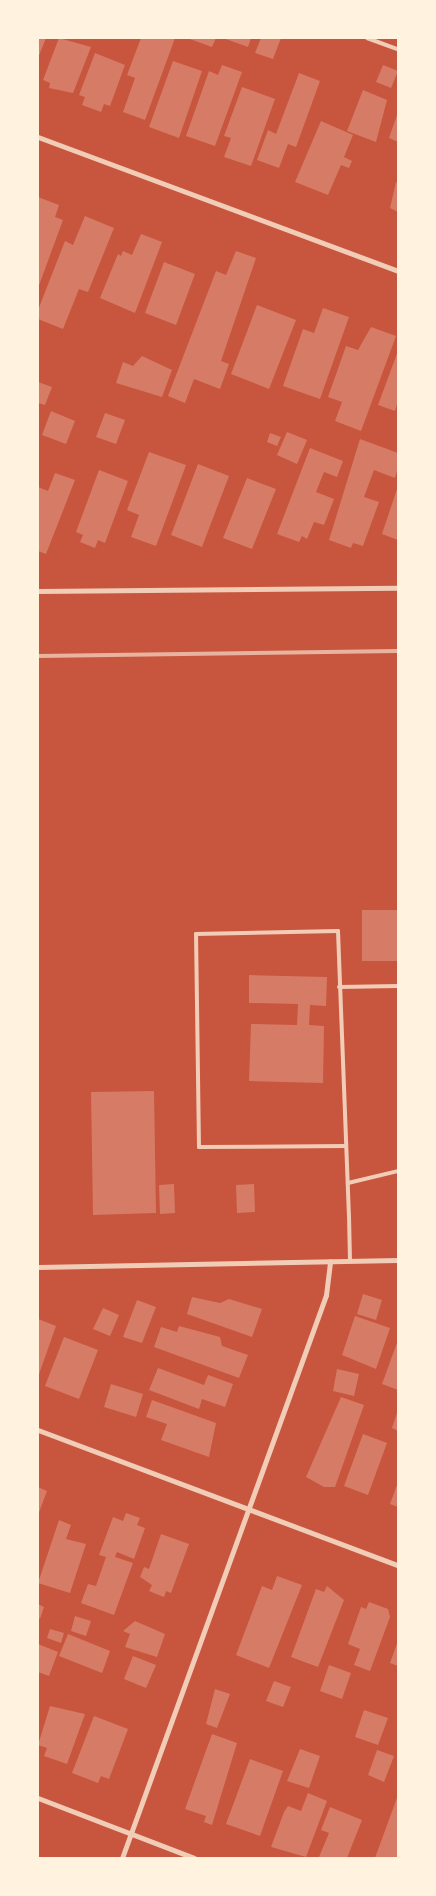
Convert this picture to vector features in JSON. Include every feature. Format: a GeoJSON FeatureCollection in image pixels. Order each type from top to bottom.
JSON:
{"type":"FeatureCollection","features":[{"type":"Feature","properties":{"kind":"street"},"geometry":{"type":"LineString","coordinates":[[38,137],[398,271]]}},
{"type":"Feature","properties":{"kind":"street"},"geometry":{"type":"LineString","coordinates":[[38,592],[398,588]]}},
{"type":"Feature","properties":{"kind":"street"},"geometry":{"type":"LineString","coordinates":[[38,1267],[398,1260]]}},
{"type":"Feature","properties":{"kind":"street"},"geometry":{"type":"LineString","coordinates":[[122,1858],[326,1295],[330,1261]]}},
{"type":"Feature","properties":{"kind":"street"},"geometry":{"type":"LineString","coordinates":[[38,1430],[398,1565]]}},
{"type":"Feature","properties":{"kind":"street"},"geometry":{"type":"LineString","coordinates":[[38,1798],[194,1858]]}},
{"type":"Feature","properties":{"kind":"lane"},"geometry":{"type":"LineString","coordinates":[[368,38],[398,49]]}},
{"type":"Feature","properties":{"kind":"lane"},"geometry":{"type":"LineString","coordinates":[[346,1146],[199,1147],[196,934],[338,931],[339,987],[348,1183],[350,1261]]}},
{"type":"Feature","properties":{"kind":"lane"},"geometry":{"type":"LineString","coordinates":[[339,987],[398,986]]}},
{"type":"Feature","properties":{"kind":"lane"},"geometry":{"type":"LineString","coordinates":[[348,1183],[398,1172]]}},
{"type":"Feature","properties":{"kind":"building"},"geometry":{"type":"Polygon","coordinates":[[[38,38],[46,38],[38,58],[38,38]]]}},
{"type":"Feature","properties":{"kind":"building"},"geometry":{"type":"Polygon","coordinates":[[[59,38],[91,47],[73,93],[49,88],[50,83],[43,80],[59,38]]]}},
{"type":"Feature","properties":{"kind":"building"},"geometry":{"type":"Polygon","coordinates":[[[141,38],[175,38],[145,120],[123,112],[135,78],[127,75],[141,38]]]}},
{"type":"Feature","properties":{"kind":"building"},"geometry":{"type":"Polygon","coordinates":[[[187,38],[216,38],[212,47],[187,38]]]}},
{"type":"Feature","properties":{"kind":"building"},"geometry":{"type":"Polygon","coordinates":[[[223,38],[251,38],[248,47],[223,38]]]}},
{"type":"Feature","properties":{"kind":"building"},"geometry":{"type":"Polygon","coordinates":[[[261,38],[281,38],[273,59],[255,53],[261,38]]]}},
{"type":"Feature","properties":{"kind":"building"},"geometry":{"type":"Polygon","coordinates":[[[95,53],[125,65],[110,106],[104,104],[101,112],[82,105],[85,97],[79,95],[95,53]]]}},
{"type":"Feature","properties":{"kind":"building"},"geometry":{"type":"Polygon","coordinates":[[[173,61],[202,71],[179,138],[149,127],[173,61]]]}},
{"type":"Feature","properties":{"kind":"building"},"geometry":{"type":"Polygon","coordinates":[[[222,65],[242,72],[215,146],[186,136],[209,71],[218,75],[222,65]]]}},
{"type":"Feature","properties":{"kind":"building"},"geometry":{"type":"Polygon","coordinates":[[[383,65],[398,71],[391,88],[376,82],[383,65]]]}},
{"type":"Feature","properties":{"kind":"building"},"geometry":{"type":"Polygon","coordinates":[[[299,73],[320,81],[296,147],[288,144],[279,168],[257,160],[268,130],[276,134],[299,73]]]}},
{"type":"Feature","properties":{"kind":"building"},"geometry":{"type":"Polygon","coordinates":[[[242,87],[275,99],[251,166],[224,157],[231,138],[224,136],[242,87]]]}},
{"type":"Feature","properties":{"kind":"building"},"geometry":{"type":"Polygon","coordinates":[[[363,90],[387,100],[376,142],[347,131],[363,90]]]}},
{"type":"Feature","properties":{"kind":"building"},"geometry":{"type":"Polygon","coordinates":[[[398,112],[398,142],[389,138],[398,112]]]}},
{"type":"Feature","properties":{"kind":"building"},"geometry":{"type":"Polygon","coordinates":[[[321,121],[353,135],[344,157],[352,161],[349,168],[341,165],[328,195],[295,182],[321,121]]]}},
{"type":"Feature","properties":{"kind":"building"},"geometry":{"type":"Polygon","coordinates":[[[396,182],[398,183],[398,212],[390,208],[396,182]]]}},
{"type":"Feature","properties":{"kind":"building"},"geometry":{"type":"Polygon","coordinates":[[[38,197],[59,205],[55,217],[63,220],[38,288],[38,197]]]}},
{"type":"Feature","properties":{"kind":"building"},"geometry":{"type":"Polygon","coordinates":[[[85,216],[114,228],[88,292],[79,289],[63,329],[38,319],[38,310],[65,241],[73,245],[85,216]]]}},
{"type":"Feature","properties":{"kind":"building"},"geometry":{"type":"Polygon","coordinates":[[[141,234],[162,242],[135,313],[100,298],[118,254],[121,256],[123,251],[132,255],[141,234]]]}},
{"type":"Feature","properties":{"kind":"building"},"geometry":{"type":"Polygon","coordinates":[[[236,251],[256,258],[221,361],[229,364],[220,389],[194,379],[185,403],[168,396],[216,271],[226,275],[236,251]]]}},
{"type":"Feature","properties":{"kind":"building"},"geometry":{"type":"Polygon","coordinates":[[[164,262],[195,274],[176,325],[145,313],[164,262]]]}},
{"type":"Feature","properties":{"kind":"building"},"geometry":{"type":"Polygon","coordinates":[[[257,305],[296,320],[269,389],[231,374],[257,305]]]}},
{"type":"Feature","properties":{"kind":"building"},"geometry":{"type":"Polygon","coordinates":[[[323,308],[349,317],[320,399],[283,386],[303,329],[314,333],[323,308]]]}},
{"type":"Feature","properties":{"kind":"building"},"geometry":{"type":"Polygon","coordinates":[[[371,327],[396,336],[361,431],[335,421],[342,402],[328,397],[346,346],[358,350],[371,327]]]}},
{"type":"Feature","properties":{"kind":"building"},"geometry":{"type":"Polygon","coordinates":[[[398,351],[398,401],[395,411],[378,405],[398,351]]]}},
{"type":"Feature","properties":{"kind":"building"},"geometry":{"type":"Polygon","coordinates":[[[142,356],[172,370],[162,397],[116,383],[123,362],[133,366],[142,356]]]}},
{"type":"Feature","properties":{"kind":"building"},"geometry":{"type":"Polygon","coordinates":[[[38,382],[52,387],[45,405],[38,403],[38,382]]]}},
{"type":"Feature","properties":{"kind":"building"},"geometry":{"type":"Polygon","coordinates":[[[51,411],[75,421],[66,444],[42,435],[51,411]]]}},
{"type":"Feature","properties":{"kind":"building"},"geometry":{"type":"Polygon","coordinates":[[[105,413],[125,420],[116,444],[96,437],[105,413]]]}},
{"type":"Feature","properties":{"kind":"building"},"geometry":{"type":"Polygon","coordinates":[[[287,432],[307,440],[297,464],[277,455],[287,432]]]}},
{"type":"Feature","properties":{"kind":"building"},"geometry":{"type":"Polygon","coordinates":[[[270,433],[281,437],[277,446],[267,442],[270,433]]]}},
{"type":"Feature","properties":{"kind":"building"},"geometry":{"type":"Polygon","coordinates":[[[360,439],[398,453],[398,467],[395,478],[374,470],[364,497],[379,502],[363,546],[353,543],[351,548],[329,540],[360,439]]]}},
{"type":"Feature","properties":{"kind":"building"},"geometry":{"type":"Polygon","coordinates":[[[310,448],[343,461],[337,477],[324,472],[316,492],[334,499],[324,525],[314,522],[307,539],[302,536],[299,542],[277,534],[310,448]]]}},
{"type":"Feature","properties":{"kind":"building"},"geometry":{"type":"Polygon","coordinates":[[[149,452],[186,465],[156,546],[131,537],[139,515],[127,510],[149,452]]]}},
{"type":"Feature","properties":{"kind":"building"},"geometry":{"type":"Polygon","coordinates":[[[198,464],[229,476],[202,547],[171,535],[198,464]]]}},
{"type":"Feature","properties":{"kind":"building"},"geometry":{"type":"Polygon","coordinates":[[[99,470],[128,481],[105,543],[98,540],[95,548],[80,542],[83,535],[76,532],[99,470]]]}},
{"type":"Feature","properties":{"kind":"building"},"geometry":{"type":"Polygon","coordinates":[[[55,473],[75,480],[46,554],[38,551],[38,487],[48,491],[55,473]]]}},
{"type":"Feature","properties":{"kind":"building"},"geometry":{"type":"Polygon","coordinates":[[[247,478],[276,489],[252,549],[223,538],[247,478]]]}},
{"type":"Feature","properties":{"kind":"building"},"geometry":{"type":"Polygon","coordinates":[[[398,486],[398,540],[382,534],[398,486]]]}},
{"type":"Feature","properties":{"kind":"building"},"geometry":{"type":"Polygon","coordinates":[[[362,910],[398,910],[398,961],[362,961],[362,910]]]}},
{"type":"Feature","properties":{"kind":"building"},"geometry":{"type":"Polygon","coordinates":[[[249,975],[327,977],[326,1006],[310,1005],[309,1025],[324,1026],[323,1083],[249,1081],[251,1024],[297,1025],[298,1004],[249,1003],[249,975]]]}},
{"type":"Feature","properties":{"kind":"building"},"geometry":{"type":"Polygon","coordinates":[[[154,1091],[156,1213],[93,1215],[91,1092],[154,1091]]]}},
{"type":"Feature","properties":{"kind":"building"},"geometry":{"type":"Polygon","coordinates":[[[174,1184],[175,1213],[160,1214],[159,1185],[174,1184]]]}},
{"type":"Feature","properties":{"kind":"building"},"geometry":{"type":"Polygon","coordinates":[[[254,1184],[255,1212],[237,1213],[236,1185],[254,1184]]]}},
{"type":"Feature","properties":{"kind":"building"},"geometry":{"type":"Polygon","coordinates":[[[363,1294],[382,1300],[376,1320],[357,1314],[363,1294]]]}},
{"type":"Feature","properties":{"kind":"building"},"geometry":{"type":"Polygon","coordinates":[[[192,1297],[220,1303],[229,1299],[262,1309],[252,1337],[187,1314],[192,1297]]]}},
{"type":"Feature","properties":{"kind":"building"},"geometry":{"type":"Polygon","coordinates":[[[137,1300],[156,1307],[142,1343],[123,1337],[137,1300]]]}},
{"type":"Feature","properties":{"kind":"building"},"geometry":{"type":"Polygon","coordinates":[[[103,1308],[119,1315],[110,1336],[93,1329],[103,1308]]]}},
{"type":"Feature","properties":{"kind":"building"},"geometry":{"type":"Polygon","coordinates":[[[355,1316],[390,1328],[376,1369],[342,1355],[355,1316]]]}},
{"type":"Feature","properties":{"kind":"building"},"geometry":{"type":"Polygon","coordinates":[[[38,1319],[56,1326],[38,1377],[38,1319]]]}},
{"type":"Feature","properties":{"kind":"building"},"geometry":{"type":"Polygon","coordinates":[[[179,1326],[220,1337],[222,1346],[248,1355],[239,1378],[154,1347],[161,1327],[177,1332],[179,1326]]]}},
{"type":"Feature","properties":{"kind":"building"},"geometry":{"type":"Polygon","coordinates":[[[64,1337],[98,1350],[79,1399],[45,1386],[64,1337]]]}},
{"type":"Feature","properties":{"kind":"building"},"geometry":{"type":"Polygon","coordinates":[[[398,1340],[398,1390],[382,1384],[398,1340]]]}},
{"type":"Feature","properties":{"kind":"building"},"geometry":{"type":"Polygon","coordinates":[[[158,1368],[204,1385],[208,1375],[233,1384],[225,1407],[202,1399],[199,1409],[149,1390],[158,1368]]]}},
{"type":"Feature","properties":{"kind":"building"},"geometry":{"type":"Polygon","coordinates":[[[337,1369],[359,1374],[354,1396],[333,1391],[337,1369]]]}},
{"type":"Feature","properties":{"kind":"building"},"geometry":{"type":"Polygon","coordinates":[[[111,1384],[143,1394],[136,1417],[104,1407],[111,1384]]]}},
{"type":"Feature","properties":{"kind":"building"},"geometry":{"type":"Polygon","coordinates":[[[341,1397],[364,1405],[335,1487],[324,1487],[306,1477],[341,1397]]]}},
{"type":"Feature","properties":{"kind":"building"},"geometry":{"type":"Polygon","coordinates":[[[152,1400],[216,1423],[209,1457],[161,1440],[167,1424],[146,1417],[152,1400]]]}},
{"type":"Feature","properties":{"kind":"building"},"geometry":{"type":"Polygon","coordinates":[[[398,1410],[398,1431],[392,1428],[398,1410]]]}},
{"type":"Feature","properties":{"kind":"building"},"geometry":{"type":"Polygon","coordinates":[[[363,1434],[387,1443],[368,1495],[344,1486],[363,1434]]]}},
{"type":"Feature","properties":{"kind":"building"},"geometry":{"type":"Polygon","coordinates":[[[398,1482],[398,1507],[390,1504],[398,1482]]]}},
{"type":"Feature","properties":{"kind":"building"},"geometry":{"type":"Polygon","coordinates":[[[38,1487],[47,1491],[38,1515],[38,1487]]]}},
{"type":"Feature","properties":{"kind":"building"},"geometry":{"type":"Polygon","coordinates":[[[126,1513],[140,1518],[137,1525],[145,1528],[134,1559],[117,1552],[115,1557],[133,1563],[114,1615],[81,1603],[88,1584],[96,1586],[106,1557],[99,1555],[113,1517],[123,1521],[126,1513]]]}},
{"type":"Feature","properties":{"kind":"building"},"geometry":{"type":"Polygon","coordinates":[[[59,1520],[71,1525],[66,1539],[86,1544],[70,1593],[38,1583],[59,1520]]]}},
{"type":"Feature","properties":{"kind":"building"},"geometry":{"type":"Polygon","coordinates":[[[161,1534],[189,1544],[171,1593],[166,1591],[164,1597],[149,1591],[152,1585],[140,1577],[144,1567],[149,1569],[161,1534]]]}},
{"type":"Feature","properties":{"kind":"building"},"geometry":{"type":"Polygon","coordinates":[[[277,1576],[302,1585],[269,1668],[236,1655],[262,1586],[272,1590],[277,1576]]]}},
{"type":"Feature","properties":{"kind":"building"},"geometry":{"type":"Polygon","coordinates":[[[327,1586],[344,1600],[318,1667],[291,1657],[316,1589],[324,1592],[327,1586]]]}},
{"type":"Feature","properties":{"kind":"building"},"geometry":{"type":"Polygon","coordinates":[[[369,1602],[388,1609],[390,1617],[370,1671],[354,1665],[360,1649],[348,1644],[361,1607],[366,1609],[369,1602]]]}},
{"type":"Feature","properties":{"kind":"building"},"geometry":{"type":"Polygon","coordinates":[[[38,1604],[44,1607],[40,1619],[38,1617],[38,1604]]]}},
{"type":"Feature","properties":{"kind":"building"},"geometry":{"type":"Polygon","coordinates":[[[75,1616],[91,1621],[86,1636],[71,1631],[75,1616]]]}},
{"type":"Feature","properties":{"kind":"building"},"geometry":{"type":"Polygon","coordinates":[[[135,1621],[165,1634],[157,1657],[125,1647],[130,1634],[123,1631],[135,1621]]]}},
{"type":"Feature","properties":{"kind":"building"},"geometry":{"type":"Polygon","coordinates":[[[50,1629],[64,1633],[61,1643],[47,1638],[50,1629]]]}},
{"type":"Feature","properties":{"kind":"building"},"geometry":{"type":"Polygon","coordinates":[[[68,1634],[110,1651],[102,1673],[59,1656],[68,1634]]]}},
{"type":"Feature","properties":{"kind":"building"},"geometry":{"type":"Polygon","coordinates":[[[398,1641],[398,1666],[390,1663],[398,1641]]]}},
{"type":"Feature","properties":{"kind":"building"},"geometry":{"type":"Polygon","coordinates":[[[38,1644],[58,1652],[49,1676],[38,1672],[38,1644]]]}},
{"type":"Feature","properties":{"kind":"building"},"geometry":{"type":"Polygon","coordinates":[[[133,1656],[156,1665],[146,1688],[124,1679],[133,1656]]]}},
{"type":"Feature","properties":{"kind":"building"},"geometry":{"type":"Polygon","coordinates":[[[329,1665],[351,1673],[342,1699],[320,1691],[329,1665]]]}},
{"type":"Feature","properties":{"kind":"building"},"geometry":{"type":"Polygon","coordinates":[[[274,1681],[291,1687],[283,1707],[266,1701],[274,1681]]]}},
{"type":"Feature","properties":{"kind":"building"},"geometry":{"type":"Polygon","coordinates":[[[215,1689],[230,1694],[217,1728],[206,1724],[215,1689]]]}},
{"type":"Feature","properties":{"kind":"building"},"geometry":{"type":"Polygon","coordinates":[[[50,1706],[85,1714],[67,1764],[44,1756],[47,1748],[38,1745],[50,1706]]]}},
{"type":"Feature","properties":{"kind":"building"},"geometry":{"type":"Polygon","coordinates":[[[364,1710],[388,1718],[378,1745],[355,1737],[364,1710]]]}},
{"type":"Feature","properties":{"kind":"building"},"geometry":{"type":"Polygon","coordinates":[[[94,1716],[128,1729],[109,1779],[101,1776],[98,1783],[72,1773],[94,1716]]]}},
{"type":"Feature","properties":{"kind":"building"},"geometry":{"type":"Polygon","coordinates":[[[212,1734],[237,1743],[212,1825],[204,1822],[206,1816],[185,1809],[212,1734]]]}},
{"type":"Feature","properties":{"kind":"building"},"geometry":{"type":"Polygon","coordinates":[[[300,1749],[320,1756],[309,1788],[287,1781],[300,1749]]]}},
{"type":"Feature","properties":{"kind":"building"},"geometry":{"type":"Polygon","coordinates":[[[377,1750],[394,1756],[384,1782],[368,1775],[377,1750]]]}},
{"type":"Feature","properties":{"kind":"building"},"geometry":{"type":"Polygon","coordinates":[[[250,1759],[283,1771],[260,1836],[226,1824],[250,1759]]]}},
{"type":"Feature","properties":{"kind":"building"},"geometry":{"type":"Polygon","coordinates":[[[308,1793],[327,1801],[306,1857],[271,1847],[288,1806],[301,1811],[308,1793]]]}},
{"type":"Feature","properties":{"kind":"building"},"geometry":{"type":"Polygon","coordinates":[[[398,1795],[398,1858],[375,1858],[398,1795]]]}},
{"type":"Feature","properties":{"kind":"building"},"geometry":{"type":"Polygon","coordinates":[[[330,1807],[362,1820],[347,1858],[319,1857],[329,1833],[321,1830],[330,1807]]]}},
{"type":"Feature","properties":{"kind":"railway"},"geometry":{"type":"LineString","coordinates":[[38,656],[398,651]]}}]}
